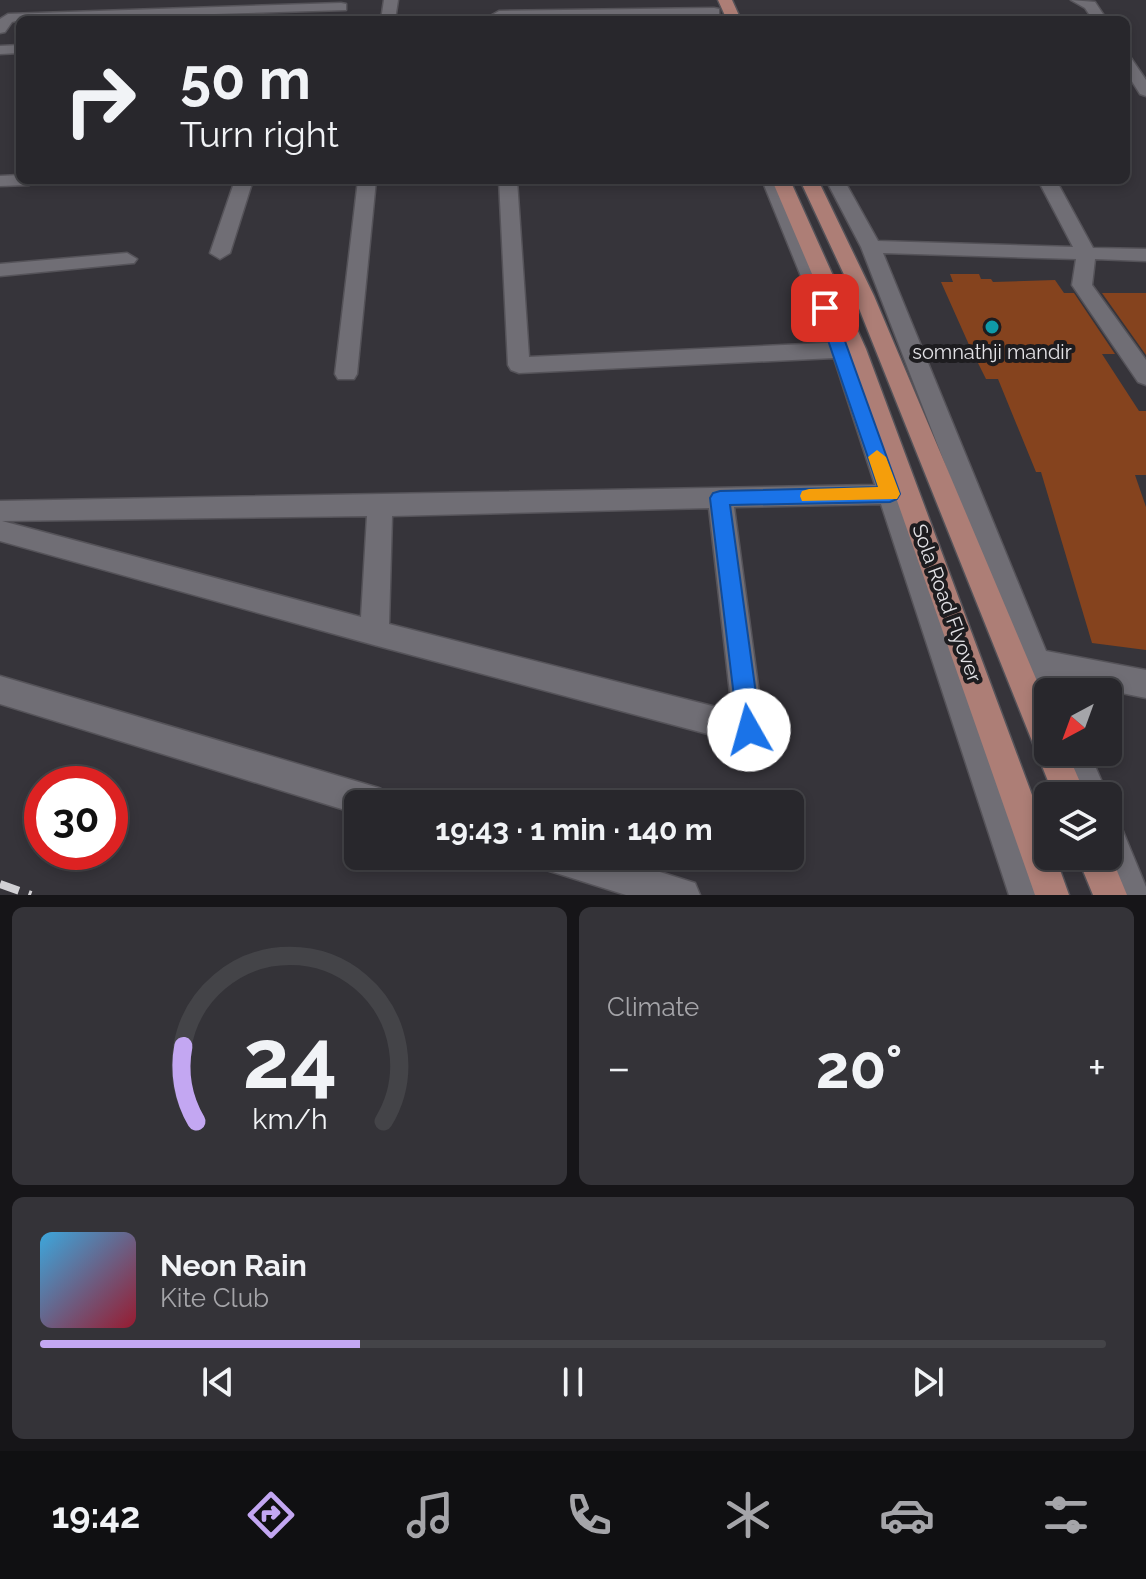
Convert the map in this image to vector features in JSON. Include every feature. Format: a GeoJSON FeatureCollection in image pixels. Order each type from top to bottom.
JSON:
{"type":"FeatureCollection","features":[{"type":"Feature","properties":{"kind":"main road","name":"Sola Road Flyover"},"geometry":{"type":"LineString","coordinates":[[783,184],[855,349],[1052,895]]}},
{"type":"Feature","properties":{"kind":"main road","name":"Sola Road Flyover"},"geometry":{"type":"LineString","coordinates":[[811,184],[864,296],[1034,710]]}},
{"type":"Feature","properties":{"kind":"main road"},"geometry":{"type":"LineString","coordinates":[[1100,870],[1110,895]]}},
{"type":"Feature","properties":{"kind":"street"},"geometry":{"type":"LineString","coordinates":[[1078,0],[1090,5],[1097,16]]}},
{"type":"Feature","properties":{"kind":"street"},"geometry":{"type":"LineString","coordinates":[[226,16],[333,11]]}},
{"type":"Feature","properties":{"kind":"street"},"geometry":{"type":"LineString","coordinates":[[560,16],[713,11]]}},
{"type":"Feature","properties":{"kind":"street"},"geometry":{"type":"LineString","coordinates":[[0,29],[8,18],[16,18]]}},
{"type":"Feature","properties":{"kind":"street"},"geometry":{"type":"LineString","coordinates":[[1130,67],[1145,90]]}},
{"type":"Feature","properties":{"kind":"street"},"geometry":{"type":"LineString","coordinates":[[220,253],[243,184]]}},
{"type":"Feature","properties":{"kind":"street"},"geometry":{"type":"LineString","coordinates":[[346,374],[367,184]]}},
{"type":"Feature","properties":{"kind":"street"},"geometry":{"type":"LineString","coordinates":[[508,184],[519,365],[842,350]]}},
{"type":"Feature","properties":{"kind":"street"},"geometry":{"type":"LineString","coordinates":[[773,184],[842,350],[1026,895]]}},
{"type":"Feature","properties":{"kind":"street"},"geometry":{"type":"LineString","coordinates":[[837,184],[871,247],[1042,678]]}},
{"type":"Feature","properties":{"kind":"street"},"geometry":{"type":"LineString","coordinates":[[1049,184],[1086,253],[1082,285],[1146,377]]}},
{"type":"Feature","properties":{"kind":"street"},"geometry":{"type":"LineString","coordinates":[[871,247],[1146,255]]}},
{"type":"Feature","properties":{"kind":"street"},"geometry":{"type":"LineString","coordinates":[[0,270],[127,259]]}},
{"type":"Feature","properties":{"kind":"street"},"geometry":{"type":"LineString","coordinates":[[0,511],[890,494]]}},
{"type":"Feature","properties":{"kind":"street"},"geometry":{"type":"LineString","coordinates":[[0,531],[374,633],[749,730],[720,498]]}},
{"type":"Feature","properties":{"kind":"street"},"geometry":{"type":"LineString","coordinates":[[374,633],[380,506]]}},
{"type":"Feature","properties":{"kind":"street"},"geometry":{"type":"LineString","coordinates":[[1036,662],[1146,684]]}},
{"type":"Feature","properties":{"kind":"street"},"geometry":{"type":"LineString","coordinates":[[0,690],[344,793]]}},
{"type":"Feature","properties":{"kind":"street"},"geometry":{"type":"LineString","coordinates":[[599,870],[683,895]]}},
{"type":"Feature","properties":{"kind":"street"},"geometry":{"type":"LineString","coordinates":[[1122,870],[1132,895]]}},
{"type":"Feature","properties":{"kind":"building"},"geometry":{"type":"Polygon","coordinates":[[[950,274],[979,274],[981,279],[991,279],[993,282],[1055,280],[1064,293],[1074,293],[1115,354],[1102,354],[1139,411],[1146,411],[1146,475],[1135,475],[1146,507],[1146,650],[1092,643],[1041,472],[1036,472],[998,379],[986,379],[970,347],[941,282],[953,282],[950,274]]]}},
{"type":"Feature","properties":{"kind":"building"},"geometry":{"type":"Polygon","coordinates":[[[1102,293],[1146,293],[1146,355],[1102,293]]]}},
{"type":"Feature","properties":{"kind":"railway"},"geometry":{"type":"LineString","coordinates":[[0,884],[31,895]]}},
{"type":"Feature","properties":{"kind":"slow traffic"},"geometry":{"type":"LineString","coordinates":[[809,496],[890,494],[877,457]]}},
{"type":"Feature","properties":{"kind":"place","name":"somnathji mandir"},"geometry":{"type":"Point","coordinates":[992,327]}},
{"type":"Feature","properties":{"kind":"route"},"geometry":{"type":"LineString","coordinates":[[749,730],[720,498],[890,494],[825,308]]}}]}
